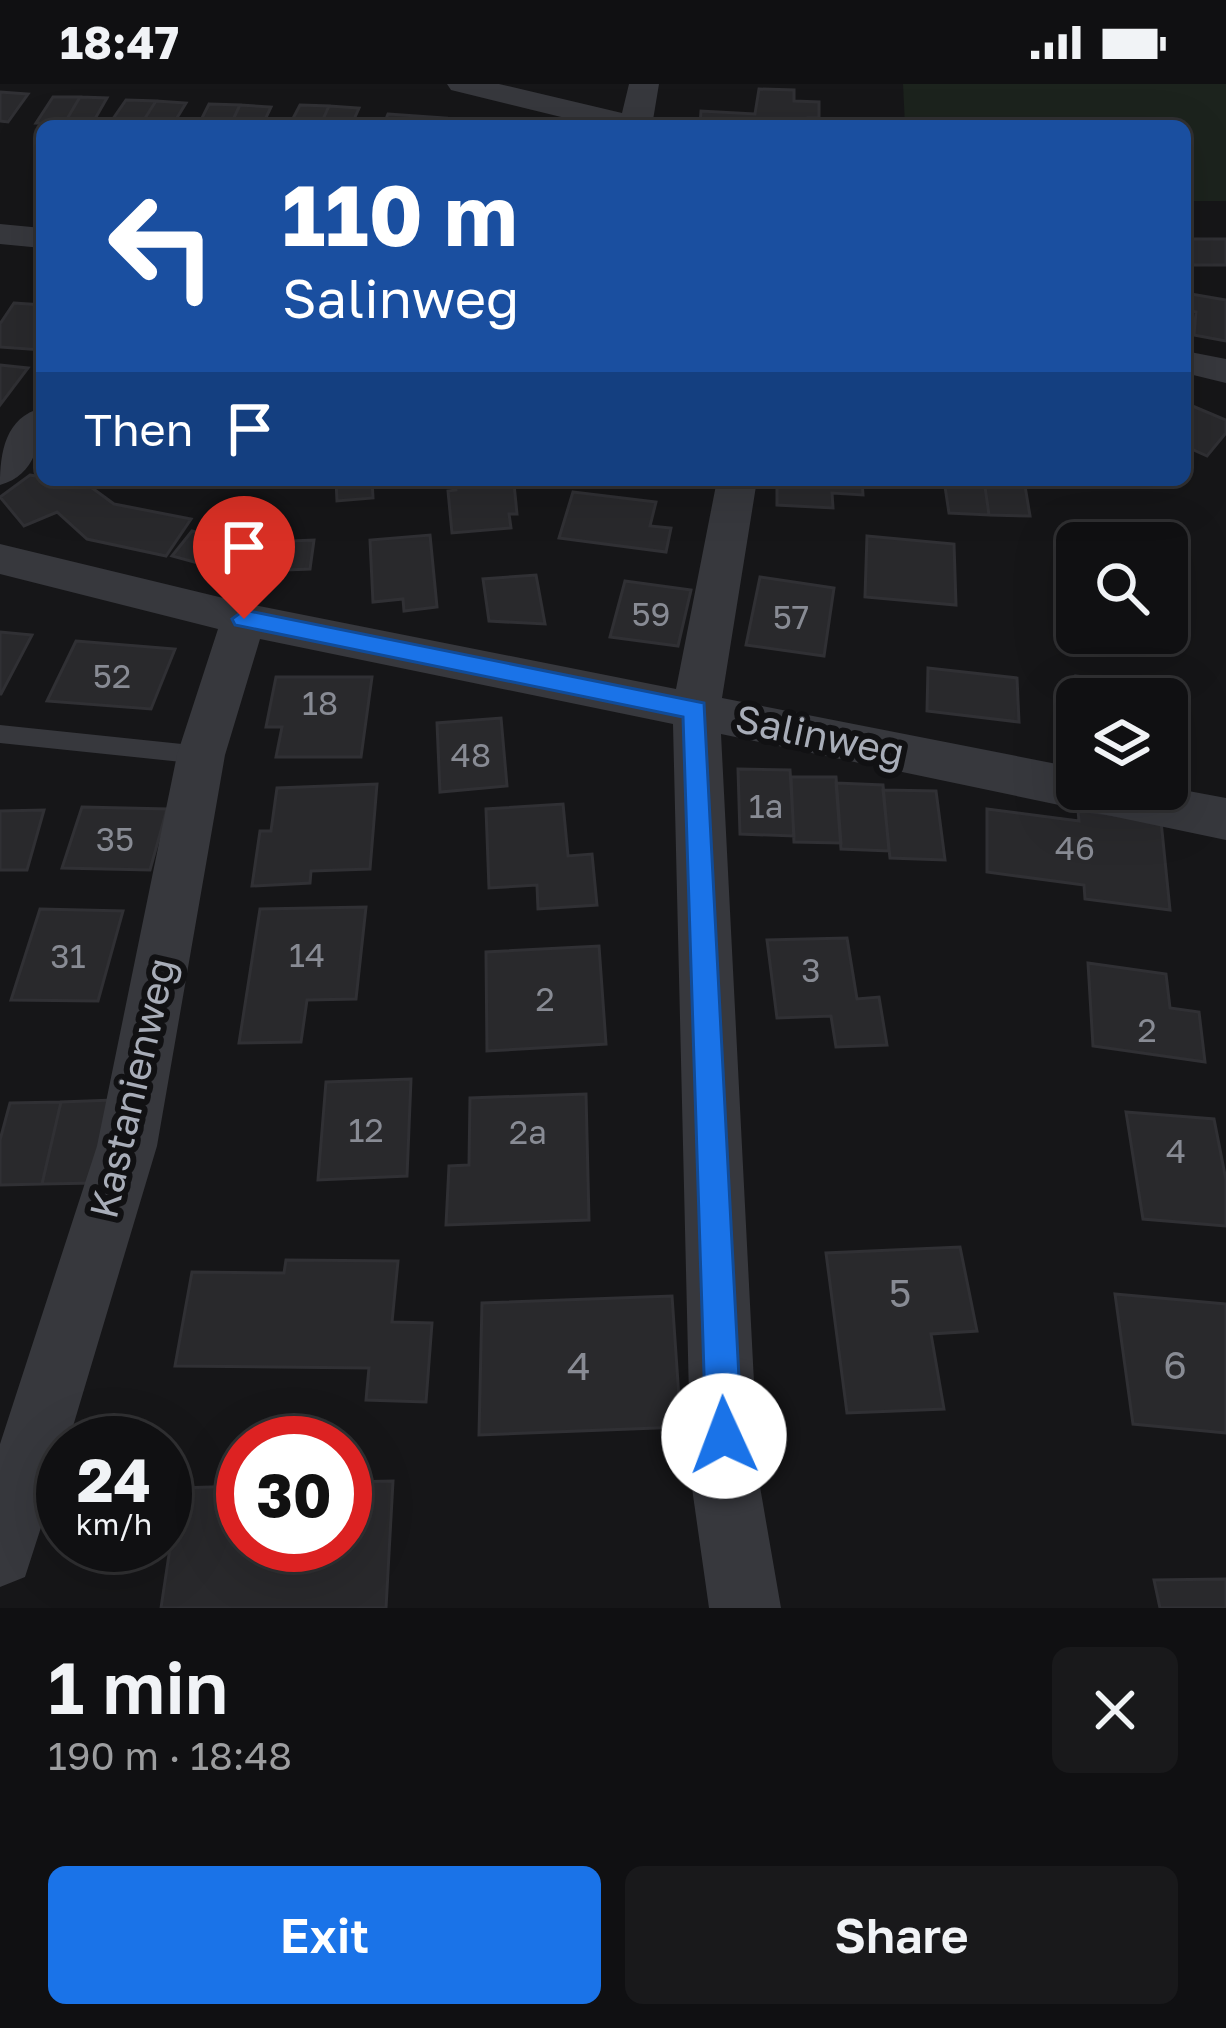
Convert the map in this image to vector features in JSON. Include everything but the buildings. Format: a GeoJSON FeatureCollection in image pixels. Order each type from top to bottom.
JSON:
{"type":"FeatureCollection","features":[{"type":"Feature","properties":{"kind":"street"},"geometry":{"type":"LineString","coordinates":[[462,84],[610,120]]}},
{"type":"Feature","properties":{"kind":"street"},"geometry":{"type":"LineString","coordinates":[[636,120],[644,84]]}},
{"type":"Feature","properties":{"kind":"street"},"geometry":{"type":"LineString","coordinates":[[0,234],[36,237]]}},
{"type":"Feature","properties":{"kind":"street"},"geometry":{"type":"LineString","coordinates":[[1191,363],[1226,371]]}},
{"type":"Feature","properties":{"kind":"street"},"geometry":{"type":"LineString","coordinates":[[0,472],[36,427]]}},
{"type":"Feature","properties":{"kind":"street"},"geometry":{"type":"LineString","coordinates":[[736,486],[695,710],[725,1481],[746,1608]]}},
{"type":"Feature","properties":{"kind":"street","name":"Salinweg"},"geometry":{"type":"LineString","coordinates":[[0,559],[244,619],[1056,784]]}},
{"type":"Feature","properties":{"kind":"street","name":"Kastanienweg"},"geometry":{"type":"LineString","coordinates":[[0,1552],[127,1145],[201,755],[244,619]]}},
{"type":"Feature","properties":{"kind":"street","name":"Salinweg"},"geometry":{"type":"LineString","coordinates":[[1182,810],[1226,819]]}},
{"type":"Feature","properties":{"kind":"lane"},"geometry":{"type":"LineString","coordinates":[[0,734],[201,755]]}},
{"type":"Feature","properties":{"kind":"shaded area"},"geometry":{"type":"Polygon","coordinates":[[[903,84],[1226,84],[1226,201],[1191,201],[1191,120],[905,120],[903,84]]]}},
{"type":"Feature","properties":{"kind":"route"},"geometry":{"type":"LineString","coordinates":[[244,619],[695,710],[724,1436]]}}]}
